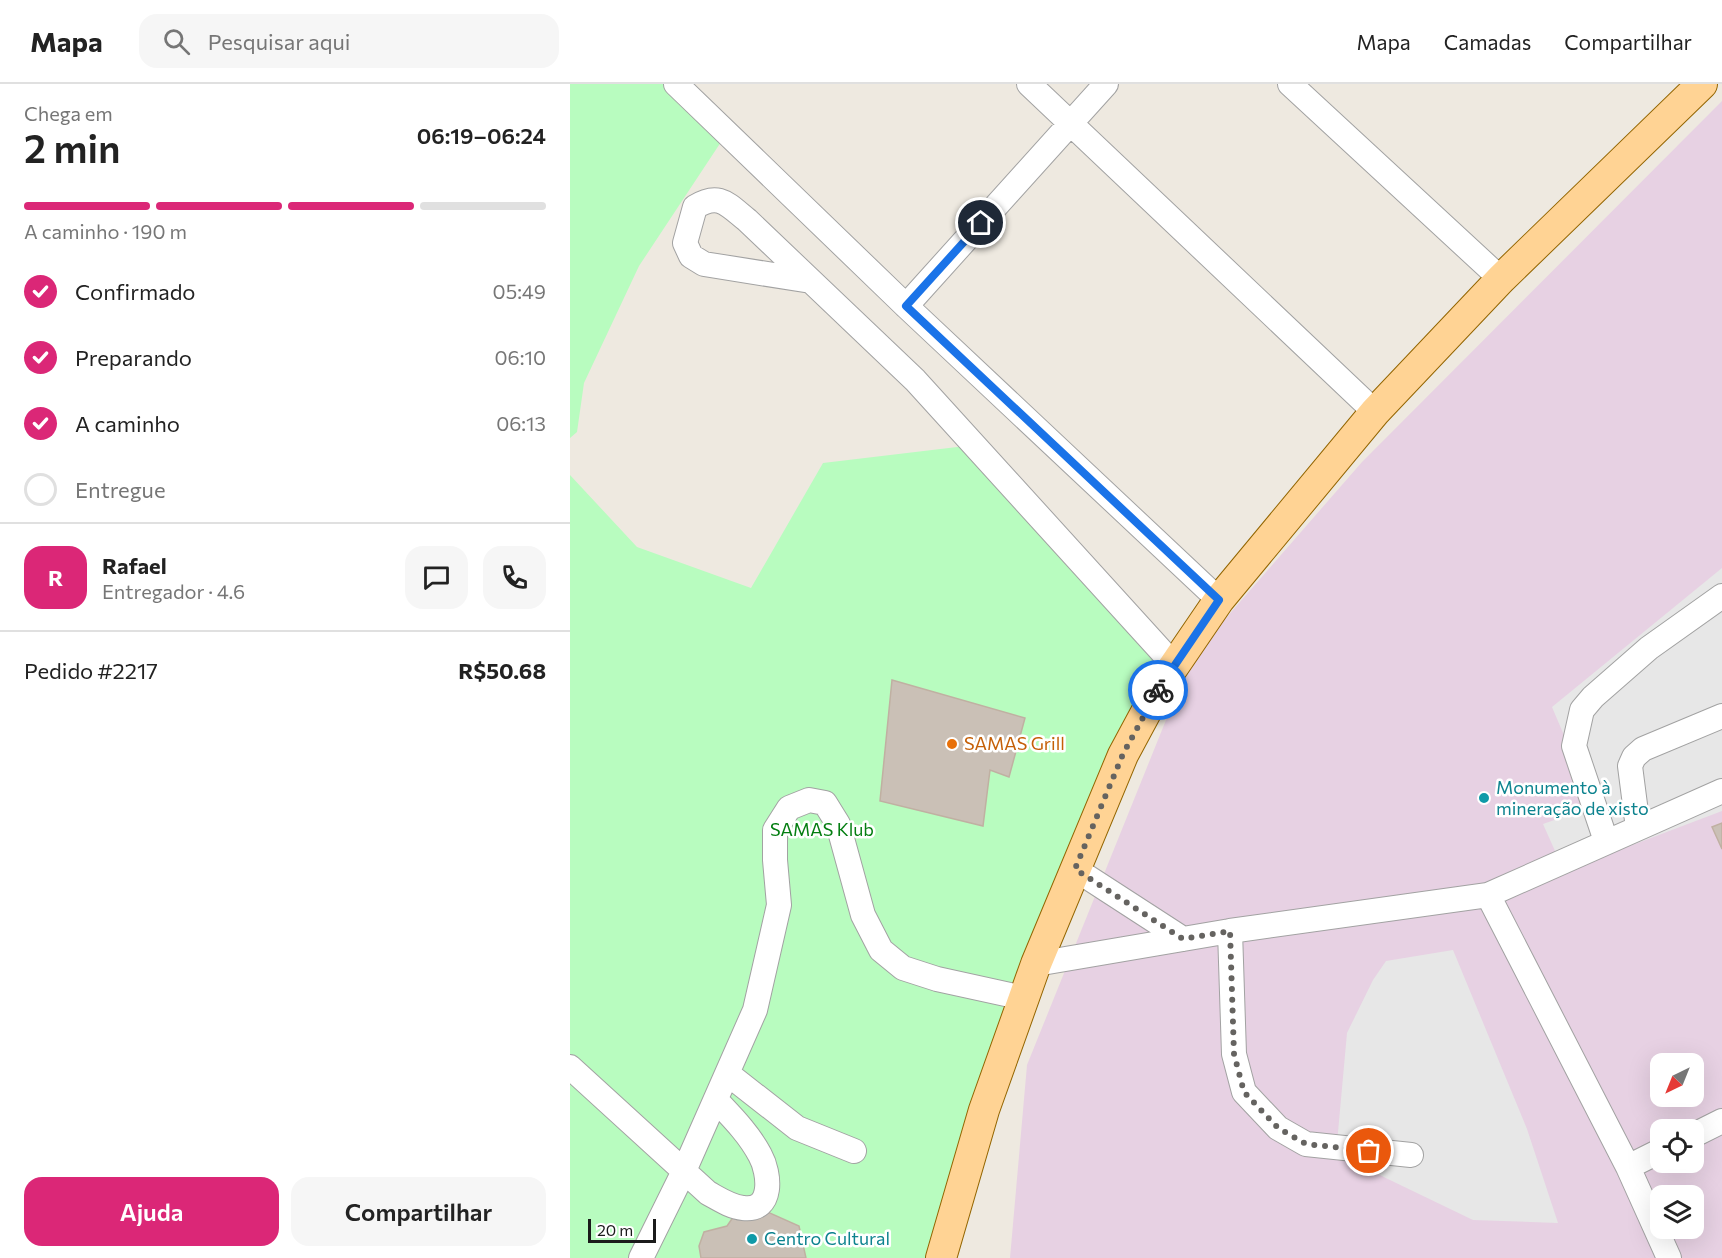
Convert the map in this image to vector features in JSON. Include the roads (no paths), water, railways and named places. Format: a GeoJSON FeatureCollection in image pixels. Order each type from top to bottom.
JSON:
{"type":"FeatureCollection","features":[{"type":"Feature","properties":{"kind":"main road"},"geometry":{"type":"LineString","coordinates":[[941,1258],[984,1110],[1036,964],[1123,754],[1159,688],[1219,600],[1375,412],[1501,279],[1702,84]]}},
{"type":"Feature","properties":{"kind":"street"},"geometry":{"type":"LineString","coordinates":[[676,84],[906,306],[1219,600]]}},
{"type":"Feature","properties":{"kind":"street"},"geometry":{"type":"LineString","coordinates":[[1029,84],[1375,412]]}},
{"type":"Feature","properties":{"kind":"street"},"geometry":{"type":"LineString","coordinates":[[906,306],[1106,84]]}},
{"type":"Feature","properties":{"kind":"street"},"geometry":{"type":"LineString","coordinates":[[1290,84],[1501,279]]}},
{"type":"Feature","properties":{"kind":"street"},"geometry":{"type":"LineString","coordinates":[[811,281],[704,264],[691,256],[685,243],[694,207],[706,200],[722,200],[747,220],[915,380],[1175,666]]}},
{"type":"Feature","properties":{"kind":"street"},"geometry":{"type":"LineString","coordinates":[[1606,841],[1574,746],[1582,710],[1593,697],[1649,648],[1722,596]]}},
{"type":"Feature","properties":{"kind":"street"},"geometry":{"type":"LineString","coordinates":[[1638,828],[1630,766],[1634,757],[1643,749],[1722,716]]}},
{"type":"Feature","properties":{"kind":"street"},"geometry":{"type":"LineString","coordinates":[[1036,964],[1230,931],[1488,895],[1722,791]]}},
{"type":"Feature","properties":{"kind":"street"},"geometry":{"type":"LineString","coordinates":[[641,1258],[684,1171],[755,1010],[779,905],[775,830],[789,808],[809,800],[825,803],[838,824],[862,915],[881,950],[903,968],[937,979],[1024,998]]}},
{"type":"Feature","properties":{"kind":"street"},"geometry":{"type":"LineString","coordinates":[[1075,869],[1183,939]]}},
{"type":"Feature","properties":{"kind":"street"},"geometry":{"type":"LineString","coordinates":[[1488,895],[1628,1167],[1669,1258]]}},
{"type":"Feature","properties":{"kind":"street"},"geometry":{"type":"LineString","coordinates":[[1230,931],[1234,1054],[1244,1092],[1278,1128],[1306,1144],[1411,1155]]}},
{"type":"Feature","properties":{"kind":"street"},"geometry":{"type":"LineString","coordinates":[[570,1066],[708,1193],[744,1209],[758,1205],[764,1199],[768,1187],[768,1175],[761,1155],[716,1100]]}},
{"type":"Feature","properties":{"kind":"street"},"geometry":{"type":"LineString","coordinates":[[728,1074],[797,1128],[854,1150]]}},
{"type":"Feature","properties":{"kind":"street"},"geometry":{"type":"LineString","coordinates":[[1704,1130],[1722,1121]]}},
{"type":"Feature","properties":{"kind":"street"},"geometry":{"type":"LineString","coordinates":[[1628,1167],[1650,1156]]}},
{"type":"Feature","properties":{"kind":"place","name":"SAMAS Grill"},"geometry":{"type":"Point","coordinates":[952,744]}},
{"type":"Feature","properties":{"kind":"place","name":"Monumento à mineração de xisto"},"geometry":{"type":"Point","coordinates":[1484,798]}},
{"type":"Feature","properties":{"kind":"place","name":"Centro Cultural"},"geometry":{"type":"Point","coordinates":[752,1239]}},
{"type":"Feature","properties":{"kind":"park label","name":"SAMAS Klub"},"geometry":{"type":"Point","coordinates":[822,830]}}]}
